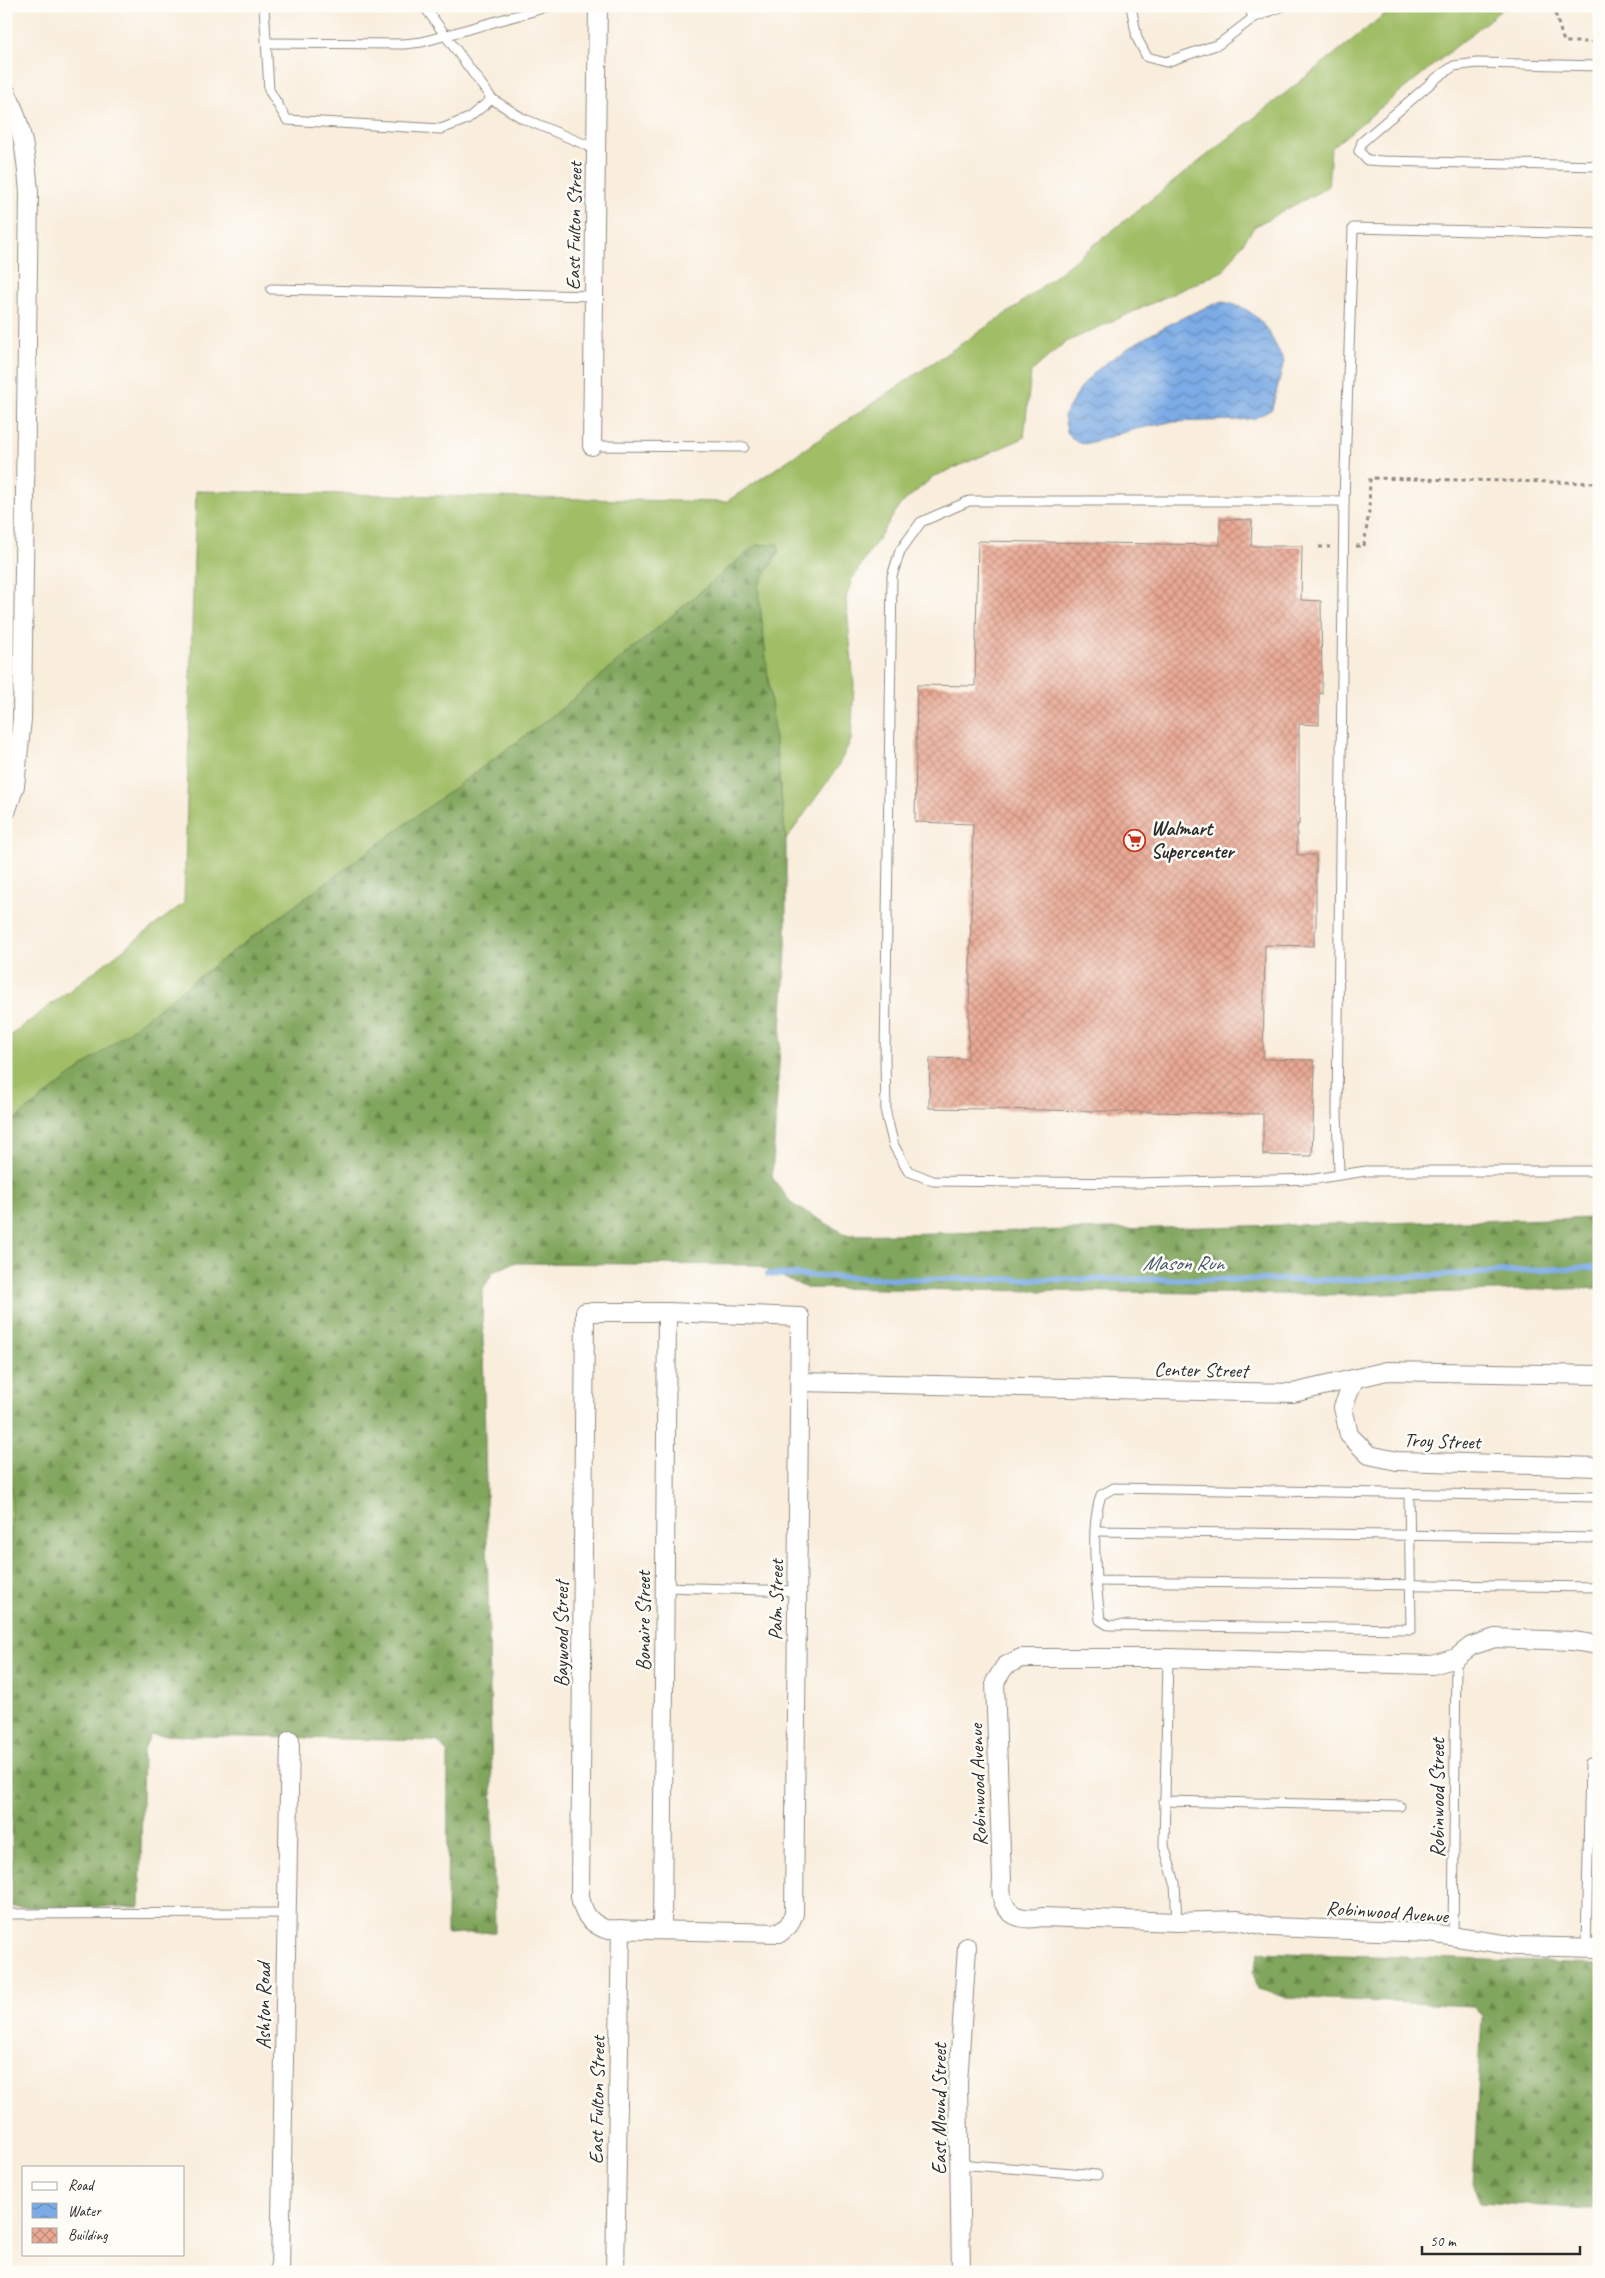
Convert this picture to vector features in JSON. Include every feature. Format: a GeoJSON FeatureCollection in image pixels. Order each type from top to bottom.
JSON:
{"type":"FeatureCollection","features":[{"type":"Feature","properties":{"kind":"street","name":"East Fulton Street"},"geometry":{"type":"LineString","coordinates":[[592,446],[598,6]]}},
{"type":"Feature","properties":{"kind":"street"},"geometry":{"type":"LineString","coordinates":[[6,92],[13,105],[25,144],[30,192],[22,719],[15,786],[6,812]]}},
{"type":"Feature","properties":{"kind":"street","name":"Palm Street"},"geometry":{"type":"LineString","coordinates":[[585,1312],[666,1312],[800,1317],[794,1914],[790,1925],[780,1933],[620,1929]]}},
{"type":"Feature","properties":{"kind":"street","name":"Baywood Street"},"geometry":{"type":"LineString","coordinates":[[585,1312],[580,1896],[583,1911],[592,1923],[605,1930],[620,1929]]}},
{"type":"Feature","properties":{"kind":"street","name":"Bonaire Street"},"geometry":{"type":"LineString","coordinates":[[662,1930],[666,1312]]}},
{"type":"Feature","properties":{"kind":"street","name":"Center Street"},"geometry":{"type":"LineString","coordinates":[[800,1382],[1293,1393],[1387,1371],[1599,1375]]}},
{"type":"Feature","properties":{"kind":"street","name":"Troy Street"},"geometry":{"type":"LineString","coordinates":[[1354,1380],[1344,1407],[1350,1435],[1369,1455],[1397,1461],[1599,1468]]}},
{"type":"Feature","properties":{"kind":"street","name":"Robinwood Avenue"},"geometry":{"type":"LineString","coordinates":[[1592,1948],[1517,1946],[1453,1938],[1430,1933],[1271,1927],[1238,1920],[1177,1922],[1042,1917],[1029,1920],[1015,1916],[1005,1907],[1000,1894],[1002,1880],[996,1682],[1005,1666],[1021,1658],[1168,1658],[1432,1664],[1456,1658],[1471,1646],[1495,1638],[1573,1641],[1599,1645]]}},
{"type":"Feature","properties":{"kind":"street","name":"Ashton Road"},"geometry":{"type":"LineString","coordinates":[[280,2272],[290,1740]]}},
{"type":"Feature","properties":{"kind":"street","name":"East Fulton Street"},"geometry":{"type":"LineString","coordinates":[[615,2272],[620,1929]]}},
{"type":"Feature","properties":{"kind":"street","name":"East Mound Street"},"geometry":{"type":"LineString","coordinates":[[961,2272],[959,2046],[968,1947]]}},
{"type":"Feature","properties":{"kind":"lane"},"geometry":{"type":"LineString","coordinates":[[264,6],[269,90],[287,120],[441,129],[467,119],[492,98]]}},
{"type":"Feature","properties":{"kind":"lane"},"geometry":{"type":"LineString","coordinates":[[424,6],[492,98],[522,118],[596,149]]}},
{"type":"Feature","properties":{"kind":"lane"},"geometry":{"type":"LineString","coordinates":[[266,43],[404,44],[446,36],[551,6]]}},
{"type":"Feature","properties":{"kind":"lane"},"geometry":{"type":"LineString","coordinates":[[1131,6],[1136,38],[1147,57],[1166,62],[1219,44],[1253,18],[1283,6]]}},
{"type":"Feature","properties":{"kind":"lane"},"geometry":{"type":"LineString","coordinates":[[1248,6],[1253,18]]}},
{"type":"Feature","properties":{"kind":"lane"},"geometry":{"type":"LineString","coordinates":[[1599,66],[1478,63],[1454,66],[1439,76],[1362,142],[1359,151],[1367,160],[1599,166]]}},
{"type":"Feature","properties":{"kind":"lane"},"geometry":{"type":"LineString","coordinates":[[1339,1174],[1337,1112],[1343,546],[1353,228],[1599,234]]}},
{"type":"Feature","properties":{"kind":"lane"},"geometry":{"type":"LineString","coordinates":[[272,289],[594,296]]}},
{"type":"Feature","properties":{"kind":"lane"},"geometry":{"type":"LineString","coordinates":[[592,446],[744,447]]}},
{"type":"Feature","properties":{"kind":"lane"},"geometry":{"type":"LineString","coordinates":[[1344,501],[969,501],[921,522],[900,551],[892,576],[885,1058],[886,1114],[894,1146],[908,1171],[933,1180],[1138,1183],[1314,1179],[1366,1171],[1599,1171]]}},
{"type":"Feature","properties":{"kind":"lane"},"geometry":{"type":"LineString","coordinates":[[1409,1493],[1411,1629],[1127,1626],[1108,1625],[1100,1620],[1096,1581],[1095,1531],[1097,1508],[1101,1495],[1114,1488],[1409,1493],[1599,1497]]}},
{"type":"Feature","properties":{"kind":"lane"},"geometry":{"type":"LineString","coordinates":[[1095,1531],[1599,1538]]}},
{"type":"Feature","properties":{"kind":"lane"},"geometry":{"type":"LineString","coordinates":[[1096,1581],[1599,1587]]}},
{"type":"Feature","properties":{"kind":"lane"},"geometry":{"type":"LineString","coordinates":[[664,1587],[798,1591]]}},
{"type":"Feature","properties":{"kind":"lane"},"geometry":{"type":"LineString","coordinates":[[1168,1658],[1164,1846],[1175,1883],[1177,1922]]}},
{"type":"Feature","properties":{"kind":"lane","name":"Robinwood Street"},"geometry":{"type":"LineString","coordinates":[[1453,1938],[1456,1658]]}},
{"type":"Feature","properties":{"kind":"lane"},"geometry":{"type":"LineString","coordinates":[[1590,1763],[1592,1948]]}},
{"type":"Feature","properties":{"kind":"lane","name":"Robinwood Street"},"geometry":{"type":"LineString","coordinates":[[1164,1801],[1400,1806]]}},
{"type":"Feature","properties":{"kind":"lane"},"geometry":{"type":"LineString","coordinates":[[6,1914],[286,1913]]}},
{"type":"Feature","properties":{"kind":"lane"},"geometry":{"type":"LineString","coordinates":[[959,2164],[1097,2174]]}},
{"type":"Feature","properties":{"kind":"path"},"geometry":{"type":"LineString","coordinates":[[1553,6],[1564,42],[1599,42]]}},
{"type":"Feature","properties":{"kind":"path"},"geometry":{"type":"LineString","coordinates":[[1319,547],[1364,546],[1369,511],[1370,478],[1599,482]]}},
{"type":"Feature","properties":{"kind":"green space"},"geometry":{"type":"Polygon","coordinates":[[[1395,6],[1506,6],[1331,148],[1328,187],[1255,226],[1223,271],[1064,343],[1031,372],[1024,438],[933,477],[900,505],[852,579],[846,598],[854,685],[851,740],[837,768],[786,840],[758,586],[779,552],[756,545],[559,711],[217,963],[6,1126],[6,1039],[184,903],[196,491],[726,502],[1016,307],[1395,6]]]}},
{"type":"Feature","properties":{"kind":"green space"},"geometry":{"type":"Polygon","coordinates":[[[778,544],[779,552],[758,586],[786,840],[786,949],[772,1177],[792,1204],[847,1235],[1599,1218],[1599,1288],[1354,1295],[806,1288],[756,1265],[513,1263],[493,1272],[482,1291],[495,1932],[447,1934],[448,1753],[437,1741],[150,1735],[143,1752],[140,1907],[12,1907],[12,1772],[6,1761],[6,1621],[9,1613],[12,1486],[6,1479],[6,1126],[217,963],[559,711],[756,545],[778,544]]]}},
{"type":"Feature","properties":{"kind":"green space"},"geometry":{"type":"Polygon","coordinates":[[[6,1479],[12,1486],[9,1613],[6,1621],[6,1479]]]}},
{"type":"Feature","properties":{"kind":"green space"},"geometry":{"type":"Polygon","coordinates":[[[1259,1952],[1599,1964],[1599,2201],[1590,2209],[1480,2202],[1473,2185],[1482,2016],[1472,2006],[1285,1997],[1258,1989],[1253,1972],[1259,1952]]]}},
{"type":"Feature","properties":{"kind":"water"},"geometry":{"type":"Polygon","coordinates":[[[1223,302],[1236,305],[1254,315],[1273,340],[1284,361],[1272,409],[1255,418],[1240,420],[1170,422],[1136,429],[1085,444],[1075,441],[1067,432],[1064,415],[1083,385],[1101,367],[1173,322],[1223,302]]]}},
{"type":"Feature","properties":{"kind":"building","name":"Walmart Supercenter"},"geometry":{"type":"Polygon","coordinates":[[[1220,519],[1252,520],[1251,546],[1302,546],[1301,600],[1321,601],[1322,694],[1319,693],[1319,725],[1299,724],[1299,825],[1297,824],[1297,855],[1316,855],[1316,930],[1314,930],[1314,946],[1265,945],[1263,1059],[1313,1060],[1313,1066],[1315,1066],[1312,1156],[1263,1155],[1263,1114],[929,1108],[930,1058],[968,1059],[973,824],[915,822],[917,685],[975,686],[978,541],[1220,545],[1220,519]]]}},
{"type":"Feature","properties":{"kind":"waterway","name":"Mason Run"},"geometry":{"type":"LineString","coordinates":[[768,1274],[891,1279],[1346,1280],[1599,1267]]}},
{"type":"Feature","properties":{"kind":"place","name":"Walmart Supercenter"},"geometry":{"type":"Point","coordinates":[1135,840]}}]}
